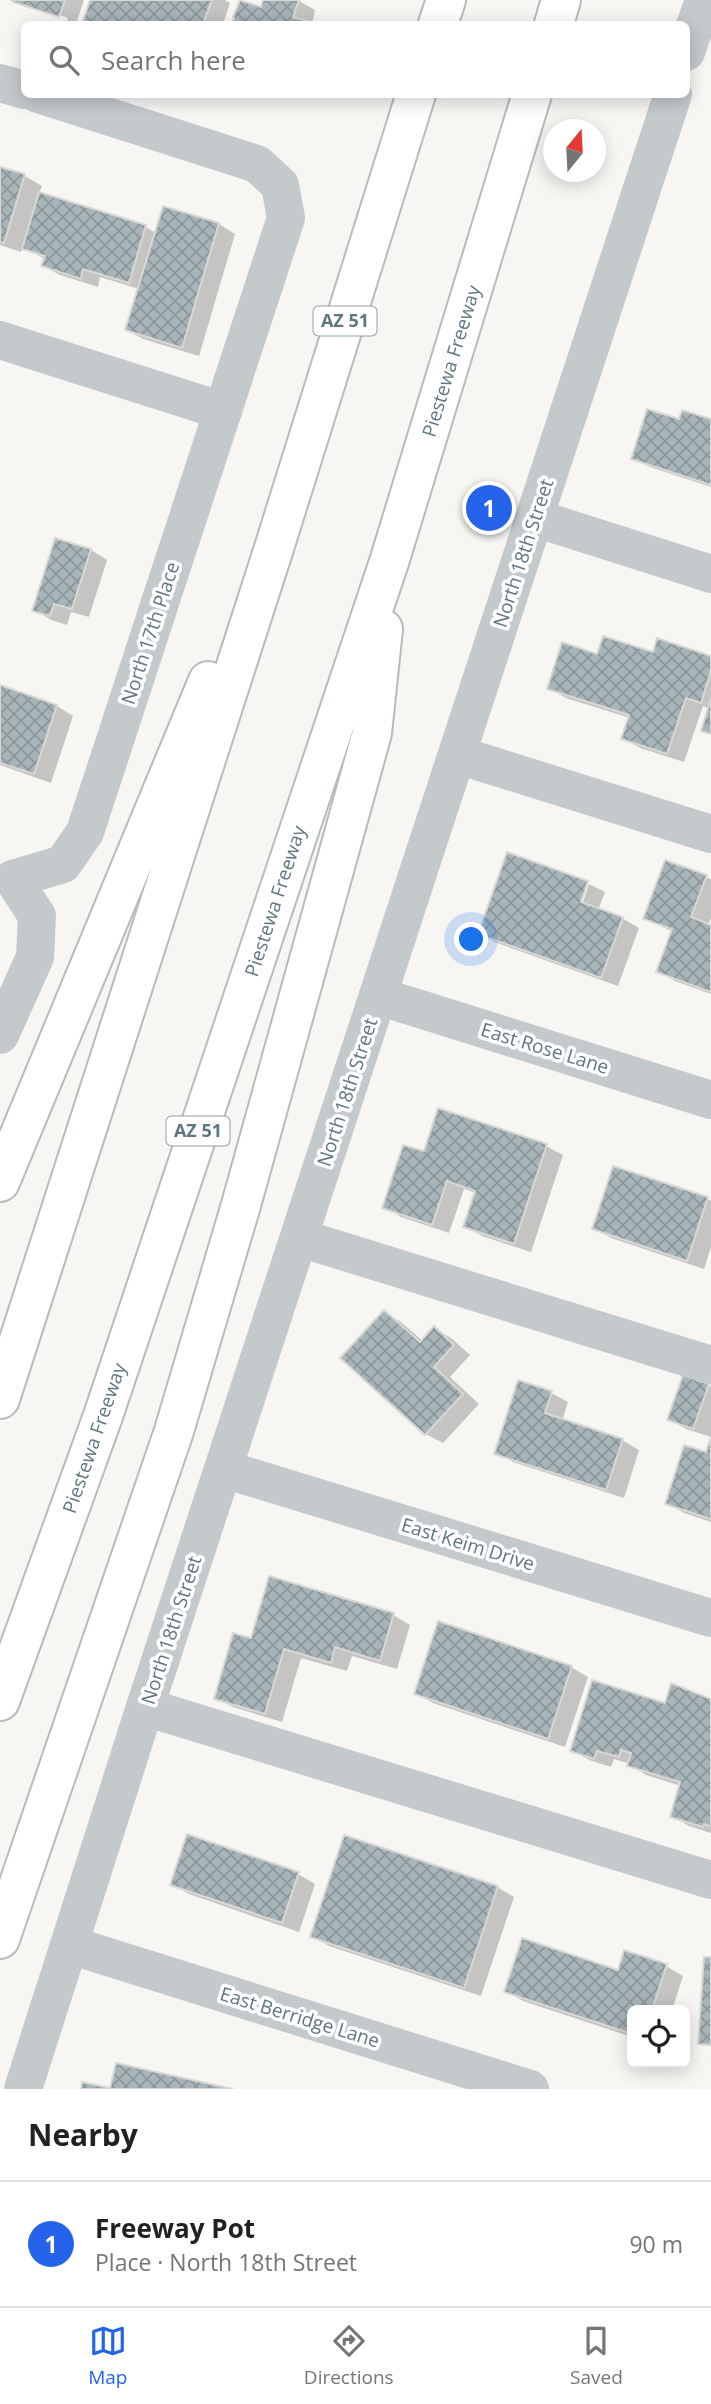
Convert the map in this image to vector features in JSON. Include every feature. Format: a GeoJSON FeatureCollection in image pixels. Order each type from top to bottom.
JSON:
{"type":"FeatureCollection","features":[{"type":"Feature","properties":{"kind":"highway"},"geometry":{"type":"LineString","coordinates":[[439,21],[446,0]]}},
{"type":"Feature","properties":{"kind":"highway"},"geometry":{"type":"LineString","coordinates":[[555,21],[561,0]]}},
{"type":"Feature","properties":{"kind":"highway","name":"AZ 51"},"geometry":{"type":"LineString","coordinates":[[0,1399],[274,548],[415,98]]}},
{"type":"Feature","properties":{"kind":"highway","name":"Piestewa Freeway"},"geometry":{"type":"LineString","coordinates":[[0,1700],[103,1416],[390,559],[531,98]]}},
{"type":"Feature","properties":{"kind":"highway"},"geometry":{"type":"LineString","coordinates":[[0,1182],[202,692],[274,548]]}},
{"type":"Feature","properties":{"kind":"highway"},"geometry":{"type":"LineString","coordinates":[[0,1939],[174,1431],[245,1191],[372,733],[390,559]]}},
{"type":"Feature","properties":{"kind":"street"},"geometry":{"type":"LineString","coordinates":[[696,48],[704,0]]}},
{"type":"Feature","properties":{"kind":"street"},"geometry":{"type":"LineString","coordinates":[[0,83],[21,89]]}},
{"type":"Feature","properties":{"kind":"street","name":"North 17th Place"},"geometry":{"type":"LineString","coordinates":[[0,1035],[34,957],[37,916],[7,877],[63,864],[85,832],[286,218],[280,185],[257,164],[51,98]]}},
{"type":"Feature","properties":{"kind":"street","name":"North 18th Street"},"geometry":{"type":"LineString","coordinates":[[23,2089],[145,1707],[672,98]]}},
{"type":"Feature","properties":{"kind":"street"},"geometry":{"type":"LineString","coordinates":[[0,340],[223,411]]}},
{"type":"Feature","properties":{"kind":"street"},"geometry":{"type":"LineString","coordinates":[[535,518],[711,574]]}},
{"type":"Feature","properties":{"kind":"street"},"geometry":{"type":"LineString","coordinates":[[458,755],[711,834]]}},
{"type":"Feature","properties":{"kind":"street","name":"East Rose Lane"},"geometry":{"type":"LineString","coordinates":[[378,996],[711,1100]]}},
{"type":"Feature","properties":{"kind":"street"},"geometry":{"type":"LineString","coordinates":[[300,1238],[711,1365]]}},
{"type":"Feature","properties":{"kind":"street","name":"East Keim Drive"},"geometry":{"type":"LineString","coordinates":[[225,1469],[711,1618]]}},
{"type":"Feature","properties":{"kind":"street"},"geometry":{"type":"LineString","coordinates":[[145,1707],[711,1880]]}},
{"type":"Feature","properties":{"kind":"street","name":"East Berridge Lane"},"geometry":{"type":"LineString","coordinates":[[70,1945],[530,2089]]}},
{"type":"Feature","properties":{"kind":"building"},"geometry":{"type":"Polygon","coordinates":[[[65,0],[59,17],[13,2],[65,0]]]}},
{"type":"Feature","properties":{"kind":"building"},"geometry":{"type":"Polygon","coordinates":[[[90,0],[212,0],[204,21],[83,21],[90,0]]]}},
{"type":"Feature","properties":{"kind":"building"},"geometry":{"type":"Polygon","coordinates":[[[240,0],[261,7],[263,0],[299,0],[293,17],[307,21],[233,21],[240,0]]]}},
{"type":"Feature","properties":{"kind":"building"},"geometry":{"type":"Polygon","coordinates":[[[0,167],[25,174],[4,243],[0,242],[0,167]]]}},
{"type":"Feature","properties":{"kind":"building"},"geometry":{"type":"Polygon","coordinates":[[[39,192],[146,225],[129,283],[83,269],[81,279],[41,266],[45,256],[22,249],[39,192]]]}},
{"type":"Feature","properties":{"kind":"building"},"geometry":{"type":"Polygon","coordinates":[[[163,206],[219,223],[182,348],[125,330],[163,206]]]}},
{"type":"Feature","properties":{"kind":"building"},"geometry":{"type":"Polygon","coordinates":[[[647,409],[679,419],[682,410],[711,419],[711,485],[631,459],[647,409]]]}},
{"type":"Feature","properties":{"kind":"building"},"geometry":{"type":"Polygon","coordinates":[[[55,538],[91,549],[72,609],[54,604],[50,616],[32,611],[55,538]]]}},
{"type":"Feature","properties":{"kind":"building"},"geometry":{"type":"Polygon","coordinates":[[[603,636],[653,652],[657,638],[711,656],[711,671],[701,703],[686,698],[667,754],[621,739],[629,715],[547,689],[562,642],[597,654],[603,636]]]}},
{"type":"Feature","properties":{"kind":"building"},"geometry":{"type":"Polygon","coordinates":[[[0,685],[57,705],[34,774],[0,763],[0,685]]]}},
{"type":"Feature","properties":{"kind":"building"},"geometry":{"type":"Polygon","coordinates":[[[711,698],[711,734],[701,731],[711,698]]]}},
{"type":"Feature","properties":{"kind":"building"},"geometry":{"type":"Polygon","coordinates":[[[507,852],[588,881],[581,902],[623,917],[601,978],[478,934],[507,852]]]}},
{"type":"Feature","properties":{"kind":"building"},"geometry":{"type":"Polygon","coordinates":[[[665,860],[707,875],[691,917],[711,925],[711,992],[656,972],[672,929],[643,919],[665,860]]]}},
{"type":"Feature","properties":{"kind":"building"},"geometry":{"type":"Polygon","coordinates":[[[438,1108],[547,1144],[514,1244],[463,1227],[475,1191],[447,1181],[432,1225],[382,1208],[403,1145],[424,1151],[438,1108]]]}},
{"type":"Feature","properties":{"kind":"building"},"geometry":{"type":"Polygon","coordinates":[[[613,1166],[708,1197],[687,1261],[592,1229],[613,1166]]]}},
{"type":"Feature","properties":{"kind":"building"},"geometry":{"type":"Polygon","coordinates":[[[384,1310],[420,1342],[434,1326],[454,1345],[434,1367],[463,1394],[425,1435],[340,1358],[384,1310]]]}},
{"type":"Feature","properties":{"kind":"building"},"geometry":{"type":"Polygon","coordinates":[[[683,1375],[709,1384],[693,1429],[667,1420],[683,1375]]]}},
{"type":"Feature","properties":{"kind":"building"},"geometry":{"type":"Polygon","coordinates":[[[518,1380],[552,1391],[545,1413],[623,1439],[606,1490],[494,1454],[518,1380]]]}},
{"type":"Feature","properties":{"kind":"building"},"geometry":{"type":"Polygon","coordinates":[[[711,1437],[711,1519],[665,1504],[684,1445],[706,1452],[711,1437]]]}},
{"type":"Feature","properties":{"kind":"building"},"geometry":{"type":"Polygon","coordinates":[[[269,1576],[394,1613],[380,1661],[335,1647],[331,1663],[284,1649],[265,1714],[214,1699],[233,1633],[251,1638],[269,1576]]]}},
{"type":"Feature","properties":{"kind":"building"},"geometry":{"type":"Polygon","coordinates":[[[438,1621],[572,1666],[548,1739],[414,1694],[438,1621]]]}},
{"type":"Feature","properties":{"kind":"building"},"geometry":{"type":"Polygon","coordinates":[[[592,1680],[665,1703],[671,1683],[711,1699],[711,1826],[704,1824],[703,1827],[670,1817],[680,1782],[627,1766],[631,1753],[621,1750],[619,1757],[597,1751],[594,1759],[570,1751],[592,1680]]]}},
{"type":"Feature","properties":{"kind":"building"},"geometry":{"type":"Polygon","coordinates":[[[187,1834],[299,1872],[282,1923],[170,1885],[187,1834]]]}},
{"type":"Feature","properties":{"kind":"building"},"geometry":{"type":"Polygon","coordinates":[[[344,1835],[498,1886],[464,1988],[310,1937],[344,1835]]]}},
{"type":"Feature","properties":{"kind":"building"},"geometry":{"type":"Polygon","coordinates":[[[522,1938],[618,1970],[624,1950],[667,1964],[654,2005],[627,2005],[627,2032],[504,1992],[522,1938]]]}},
{"type":"Feature","properties":{"kind":"building"},"geometry":{"type":"Polygon","coordinates":[[[704,1957],[711,1957],[711,2045],[698,2044],[704,1957]]]}},
{"type":"Feature","properties":{"kind":"building"},"geometry":{"type":"Polygon","coordinates":[[[116,2063],[233,2089],[81,2089],[82,2082],[110,2088],[116,2063]]]}},
{"type":"Feature","properties":{"kind":"place","name":"Freeway Pot"},"geometry":{"type":"Point","coordinates":[489,508]}}]}
